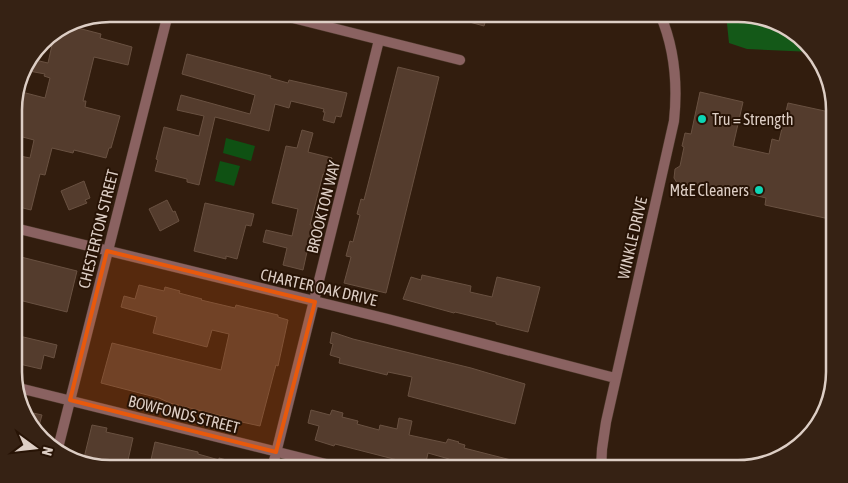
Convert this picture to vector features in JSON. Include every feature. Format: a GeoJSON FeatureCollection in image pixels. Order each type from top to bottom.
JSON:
{"type":"FeatureCollection","features":[{"type":"Feature","properties":{"kind":"street","name":"CHESTERTON STREET"},"geometry":{"type":"LineString","coordinates":[[60,440],[166,22]]}},
{"type":"Feature","properties":{"kind":"street"},"geometry":{"type":"LineString","coordinates":[[308,22],[460,60]]}},
{"type":"Feature","properties":{"kind":"street","name":"WINKLE DRIVE"},"geometry":{"type":"LineString","coordinates":[[602,460],[606,422],[615,378],[674,121],[676,100],[674,57],[663,22]]}},
{"type":"Feature","properties":{"kind":"street","name":"BROOKTON WAY"},"geometry":{"type":"LineString","coordinates":[[274,460],[379,40]]}},
{"type":"Feature","properties":{"kind":"street","name":"CHARTER OAK DRIVE"},"geometry":{"type":"LineString","coordinates":[[22,230],[615,378]]}},
{"type":"Feature","properties":{"kind":"street","name":"BOWFONDS STREET"},"geometry":{"type":"LineString","coordinates":[[24,389],[309,460]]}},
{"type":"Feature","properties":{"kind":"highlighted area"},"geometry":{"type":"Polygon","coordinates":[[[107,251],[315,302],[276,452],[70,400],[107,251]]]}},
{"type":"Feature","properties":{"kind":"green space"},"geometry":{"type":"Polygon","coordinates":[[[727,22],[749,23],[761,25],[782,34],[803,52],[747,49],[729,43],[727,22]]]}},
{"type":"Feature","properties":{"kind":"green space"},"geometry":{"type":"Polygon","coordinates":[[[226,138],[255,146],[251,161],[223,153],[226,138]]]}},
{"type":"Feature","properties":{"kind":"green space"},"geometry":{"type":"Polygon","coordinates":[[[220,161],[240,166],[234,186],[215,181],[220,161]]]}},
{"type":"Feature","properties":{"kind":"building"},"geometry":{"type":"Polygon","coordinates":[[[469,22],[485,22],[484,26],[469,22]]]}},
{"type":"Feature","properties":{"kind":"building"},"geometry":{"type":"Polygon","coordinates":[[[79,28],[101,34],[100,38],[132,47],[128,65],[94,57],[83,101],[86,101],[85,107],[120,116],[111,148],[109,148],[106,158],[74,150],[73,153],[52,148],[45,175],[40,174],[31,210],[22,208],[22,156],[30,158],[34,140],[22,137],[23,99],[24,93],[45,98],[50,78],[44,76],[45,74],[32,71],[38,61],[48,63],[52,45],[66,34],[79,28]]]}},
{"type":"Feature","properties":{"kind":"building"},"geometry":{"type":"Polygon","coordinates":[[[187,54],[271,76],[270,78],[288,83],[289,80],[347,93],[341,117],[336,116],[334,123],[323,120],[324,109],[291,101],[289,108],[275,104],[269,131],[215,117],[199,185],[187,182],[187,179],[155,171],[164,127],[199,136],[204,116],[177,110],[181,95],[250,114],[255,95],[182,74],[187,54]]]}},
{"type":"Feature","properties":{"kind":"building"},"geometry":{"type":"Polygon","coordinates":[[[398,67],[439,77],[386,293],[344,283],[351,257],[346,256],[350,241],[353,242],[360,215],[357,214],[361,199],[364,200],[398,67]]]}},
{"type":"Feature","properties":{"kind":"building"},"geometry":{"type":"Polygon","coordinates":[[[700,92],[743,102],[733,146],[769,154],[772,139],[779,141],[788,103],[825,111],[825,218],[765,205],[766,198],[737,191],[736,196],[693,185],[689,188],[679,186],[674,178],[675,169],[680,166],[685,133],[691,134],[700,92]]]}},
{"type":"Feature","properties":{"kind":"building"},"geometry":{"type":"Polygon","coordinates":[[[302,130],[313,133],[308,152],[332,158],[327,175],[323,174],[310,225],[313,225],[303,270],[283,265],[287,248],[263,242],[266,230],[292,236],[298,209],[272,203],[286,146],[297,148],[302,130]]]}},
{"type":"Feature","properties":{"kind":"building"},"geometry":{"type":"Polygon","coordinates":[[[84,181],[90,198],[85,200],[87,203],[69,210],[61,191],[84,181]]]}},
{"type":"Feature","properties":{"kind":"building"},"geometry":{"type":"Polygon","coordinates":[[[167,200],[179,221],[160,231],[149,209],[167,200]]]}},
{"type":"Feature","properties":{"kind":"building"},"geometry":{"type":"Polygon","coordinates":[[[205,203],[254,214],[251,226],[246,225],[237,259],[226,256],[226,259],[194,251],[205,203]]]}},
{"type":"Feature","properties":{"kind":"building"},"geometry":{"type":"Polygon","coordinates":[[[22,257],[77,271],[67,312],[22,301],[22,257]]]}},
{"type":"Feature","properties":{"kind":"building"},"geometry":{"type":"Polygon","coordinates":[[[422,275],[471,286],[470,292],[492,297],[497,277],[540,287],[528,332],[496,324],[496,322],[403,299],[411,277],[421,280],[422,275]]]}},
{"type":"Feature","properties":{"kind":"building"},"geometry":{"type":"Polygon","coordinates":[[[139,285],[164,291],[165,287],[201,300],[235,308],[236,305],[278,315],[278,317],[288,320],[278,366],[276,365],[260,426],[228,419],[228,417],[101,383],[112,343],[221,370],[229,334],[212,330],[207,347],[153,333],[157,317],[121,307],[124,296],[135,299],[139,285]]]}},
{"type":"Feature","properties":{"kind":"building"},"geometry":{"type":"Polygon","coordinates":[[[332,332],[525,384],[515,424],[408,396],[412,377],[388,372],[387,375],[339,363],[340,358],[330,355],[333,344],[330,343],[332,332]]]}},
{"type":"Feature","properties":{"kind":"building"},"geometry":{"type":"Polygon","coordinates":[[[22,337],[57,345],[54,358],[44,355],[41,369],[22,365],[22,337]]]}},
{"type":"Feature","properties":{"kind":"building"},"geometry":{"type":"Polygon","coordinates":[[[311,410],[330,415],[332,410],[343,413],[342,417],[358,421],[357,424],[379,430],[380,425],[397,429],[399,418],[412,421],[409,435],[446,443],[448,439],[465,445],[464,448],[511,460],[449,460],[428,453],[426,460],[398,460],[315,440],[319,426],[308,423],[311,410]]]}},
{"type":"Feature","properties":{"kind":"building"},"geometry":{"type":"Polygon","coordinates":[[[32,413],[42,415],[40,423],[37,422],[32,413]]]}},
{"type":"Feature","properties":{"kind":"building"},"geometry":{"type":"Polygon","coordinates":[[[92,425],[107,428],[106,432],[133,438],[128,460],[99,460],[84,457],[92,425]]]}},
{"type":"Feature","properties":{"kind":"building"},"geometry":{"type":"Polygon","coordinates":[[[155,442],[198,452],[198,454],[219,460],[151,460],[155,442]]]}},
{"type":"Feature","properties":{"kind":"place","name":"Tru = Strength"},"geometry":{"type":"Point","coordinates":[702,119]}},
{"type":"Feature","properties":{"kind":"place","name":"M&E Cleaners"},"geometry":{"type":"Point","coordinates":[759,190]}}]}
